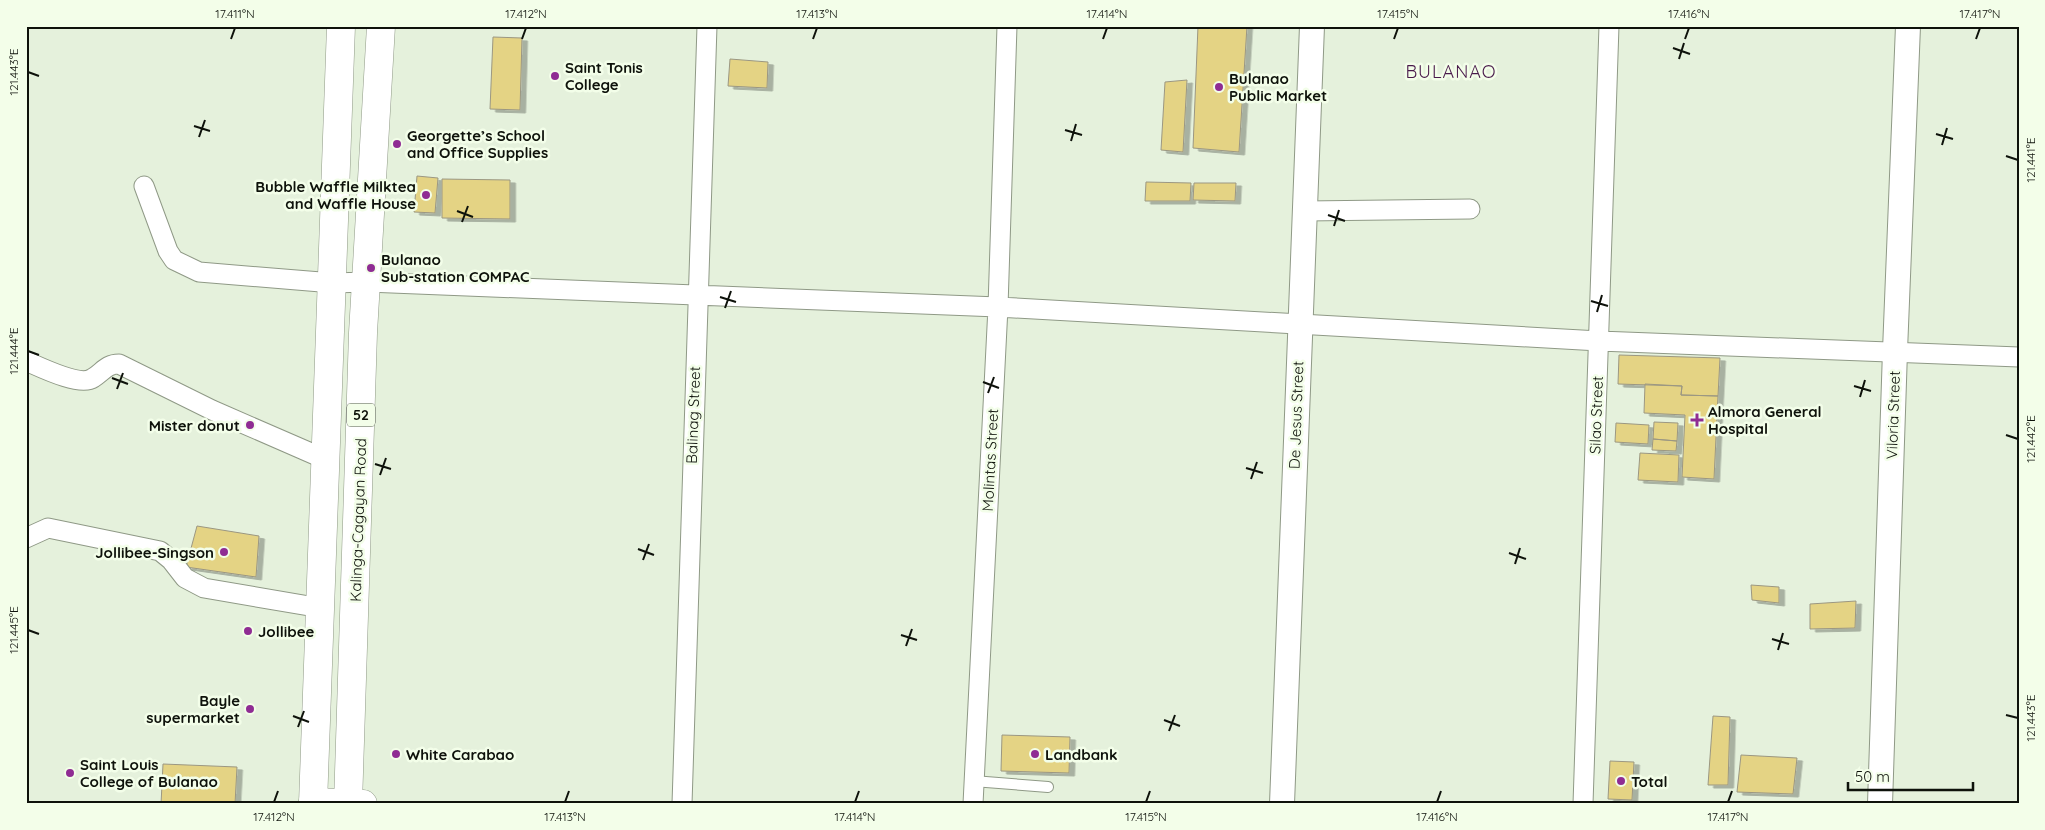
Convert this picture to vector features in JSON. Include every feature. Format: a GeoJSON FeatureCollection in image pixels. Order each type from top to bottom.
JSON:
{"type":"FeatureCollection","features":[{"type":"Feature","properties":{"kind":"main road","name":"52"},"geometry":{"type":"LineString","coordinates":[[313,803],[327,460],[341,26]]}},
{"type":"Feature","properties":{"kind":"main road","name":"Kalinga-Cagayan Road"},"geometry":{"type":"LineString","coordinates":[[348,803],[363,333],[368,282],[381,26]]}},
{"type":"Feature","properties":{"kind":"main road"},"geometry":{"type":"LineString","coordinates":[[313,803],[363,804]]}},
{"type":"Feature","properties":{"kind":"street","name":"Balinag Street"},"geometry":{"type":"LineString","coordinates":[[682,804],[697,296],[708,26]]}},
{"type":"Feature","properties":{"kind":"street","name":"Molintas Street"},"geometry":{"type":"LineString","coordinates":[[972,804],[998,307],[1007,26]]}},
{"type":"Feature","properties":{"kind":"street","name":"De Jesus Street"},"geometry":{"type":"LineString","coordinates":[[1282,804],[1312,26]]}},
{"type":"Feature","properties":{"kind":"street","name":"Silao Street"},"geometry":{"type":"LineString","coordinates":[[1583,804],[1609,26]]}},
{"type":"Feature","properties":{"kind":"street","name":"Viloria Street"},"geometry":{"type":"LineString","coordinates":[[1880,804],[1894,351],[1908,26]]}},
{"type":"Feature","properties":{"kind":"street"},"geometry":{"type":"LineString","coordinates":[[144,186],[168,252],[174,260],[199,272],[333,283],[368,282],[998,307],[1599,341],[2019,357]]}},
{"type":"Feature","properties":{"kind":"street"},"geometry":{"type":"LineString","coordinates":[[1305,211],[1470,209]]}},
{"type":"Feature","properties":{"kind":"street"},"geometry":{"type":"LineString","coordinates":[[26,361],[80,381],[92,380],[106,366],[119,364],[212,410],[327,460]]}},
{"type":"Feature","properties":{"kind":"street"},"geometry":{"type":"LineString","coordinates":[[26,538],[48,528],[160,551],[171,560],[184,578],[204,588],[321,608]]}},
{"type":"Feature","properties":{"kind":"lane"},"geometry":{"type":"LineString","coordinates":[[973,781],[1048,787]]}},
{"type":"Feature","properties":{"kind":"building","name":"Bulanao Public Market"},"geometry":{"type":"Polygon","coordinates":[[[1198,26],[1247,26],[1239,152],[1193,148],[1198,26]]]}},
{"type":"Feature","properties":{"kind":"building"},"geometry":{"type":"Polygon","coordinates":[[[493,37],[522,38],[520,110],[490,109],[493,37]]]}},
{"type":"Feature","properties":{"kind":"building"},"geometry":{"type":"Polygon","coordinates":[[[730,59],[768,62],[767,88],[728,86],[730,59]]]}},
{"type":"Feature","properties":{"kind":"building"},"geometry":{"type":"Polygon","coordinates":[[[1187,80],[1183,152],[1161,150],[1165,82],[1187,80]]]}},
{"type":"Feature","properties":{"kind":"building","name":"Bubble Waffle Milktea and Waffle House"},"geometry":{"type":"Polygon","coordinates":[[[417,176],[438,178],[435,213],[414,212],[417,176]]]}},
{"type":"Feature","properties":{"kind":"building"},"geometry":{"type":"Polygon","coordinates":[[[442,179],[510,180],[510,219],[442,218],[442,179]]]}},
{"type":"Feature","properties":{"kind":"building"},"geometry":{"type":"Polygon","coordinates":[[[1146,182],[1191,183],[1190,201],[1145,201],[1146,182]]]}},
{"type":"Feature","properties":{"kind":"building"},"geometry":{"type":"Polygon","coordinates":[[[1194,183],[1236,183],[1235,201],[1193,200],[1194,183]]]}},
{"type":"Feature","properties":{"kind":"building"},"geometry":{"type":"Polygon","coordinates":[[[1619,355],[1720,358],[1718,396],[1681,395],[1682,386],[1618,384],[1619,355]]]}},
{"type":"Feature","properties":{"kind":"building"},"geometry":{"type":"Polygon","coordinates":[[[1645,384],[1682,386],[1681,395],[1718,396],[1714,479],[1682,477],[1685,415],[1644,413],[1645,384]]]}},
{"type":"Feature","properties":{"kind":"building"},"geometry":{"type":"Polygon","coordinates":[[[1654,422],[1678,423],[1677,441],[1653,439],[1654,422]]]}},
{"type":"Feature","properties":{"kind":"building"},"geometry":{"type":"Polygon","coordinates":[[[1616,423],[1649,425],[1648,444],[1615,442],[1616,423]]]}},
{"type":"Feature","properties":{"kind":"building"},"geometry":{"type":"Polygon","coordinates":[[[1653,439],[1677,441],[1676,451],[1652,450],[1653,439]]]}},
{"type":"Feature","properties":{"kind":"building"},"geometry":{"type":"Polygon","coordinates":[[[1640,453],[1679,455],[1678,482],[1638,480],[1640,453]]]}},
{"type":"Feature","properties":{"kind":"building"},"geometry":{"type":"Polygon","coordinates":[[[197,526],[259,536],[256,577],[186,567],[197,526]]]}},
{"type":"Feature","properties":{"kind":"building"},"geometry":{"type":"Polygon","coordinates":[[[1751,585],[1779,587],[1779,603],[1752,600],[1751,585]]]}},
{"type":"Feature","properties":{"kind":"building"},"geometry":{"type":"Polygon","coordinates":[[[1856,601],[1855,628],[1810,629],[1810,604],[1856,601]]]}},
{"type":"Feature","properties":{"kind":"building"},"geometry":{"type":"Polygon","coordinates":[[[1713,716],[1730,717],[1728,785],[1708,785],[1713,716]]]}},
{"type":"Feature","properties":{"kind":"building","name":"Landbank"},"geometry":{"type":"Polygon","coordinates":[[[1002,735],[1070,737],[1069,773],[1001,771],[1002,735]]]}},
{"type":"Feature","properties":{"kind":"building"},"geometry":{"type":"Polygon","coordinates":[[[1741,755],[1797,758],[1793,794],[1737,792],[1741,755]]]}},
{"type":"Feature","properties":{"kind":"building","name":"Total"},"geometry":{"type":"Polygon","coordinates":[[[1610,761],[1634,762],[1632,800],[1608,799],[1610,761]]]}},
{"type":"Feature","properties":{"kind":"building"},"geometry":{"type":"Polygon","coordinates":[[[163,764],[237,767],[235,804],[161,804],[163,764]]]}},
{"type":"Feature","properties":{"kind":"place","name":"Saint Tonis College"},"geometry":{"type":"Point","coordinates":[555,76]}},
{"type":"Feature","properties":{"kind":"place","name":"Bulanao Public Market"},"geometry":{"type":"Point","coordinates":[1219,87]}},
{"type":"Feature","properties":{"kind":"place","name":"Georgette’s School and Office Supplies"},"geometry":{"type":"Point","coordinates":[397,144]}},
{"type":"Feature","properties":{"kind":"place","name":"Bubble Waffle Milktea and Waffle House"},"geometry":{"type":"Point","coordinates":[426,195]}},
{"type":"Feature","properties":{"kind":"place","name":"Bulanao Sub-station COMPAC"},"geometry":{"type":"Point","coordinates":[371,268]}},
{"type":"Feature","properties":{"kind":"place","name":"Almora General Hospital"},"geometry":{"type":"Point","coordinates":[1697,420]}},
{"type":"Feature","properties":{"kind":"place","name":"Mister donut"},"geometry":{"type":"Point","coordinates":[250,425]}},
{"type":"Feature","properties":{"kind":"place","name":"Jollibee-Singson"},"geometry":{"type":"Point","coordinates":[224,552]}},
{"type":"Feature","properties":{"kind":"place","name":"Jollibee"},"geometry":{"type":"Point","coordinates":[248,631]}},
{"type":"Feature","properties":{"kind":"place","name":"Bayle supermarket"},"geometry":{"type":"Point","coordinates":[250,709]}},
{"type":"Feature","properties":{"kind":"place","name":"White Carabao"},"geometry":{"type":"Point","coordinates":[396,754]}},
{"type":"Feature","properties":{"kind":"place","name":"Landbank"},"geometry":{"type":"Point","coordinates":[1035,754]}},
{"type":"Feature","properties":{"kind":"place","name":"Saint Louis College of Bulanao"},"geometry":{"type":"Point","coordinates":[70,773]}},
{"type":"Feature","properties":{"kind":"place","name":"Total"},"geometry":{"type":"Point","coordinates":[1621,781]}},
{"type":"Feature","properties":{"kind":"district","name":"BULANAO"},"geometry":{"type":"Point","coordinates":[1451,71]}}]}
